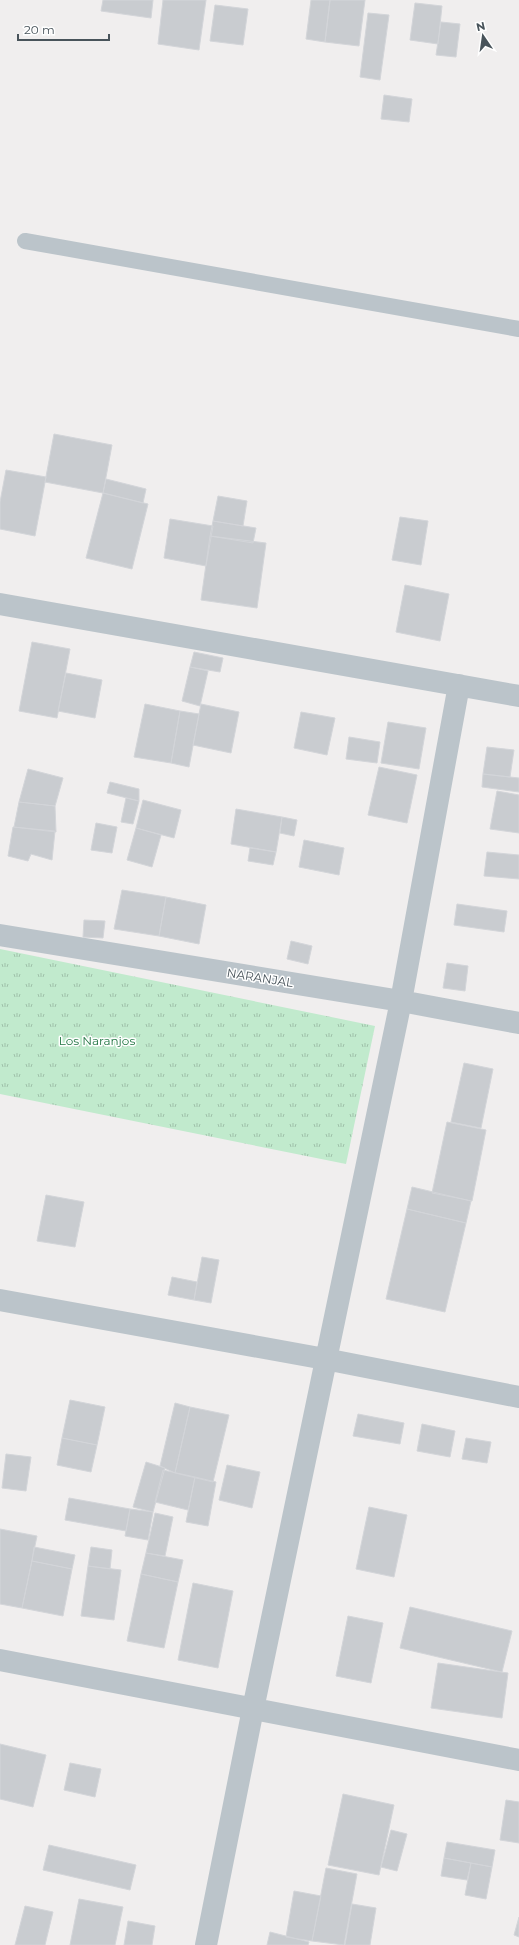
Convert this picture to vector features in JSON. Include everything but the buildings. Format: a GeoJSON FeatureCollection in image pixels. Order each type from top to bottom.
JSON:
{"type":"FeatureCollection","features":[{"type":"Feature","properties":{"kind":"street"},"geometry":{"type":"LineString","coordinates":[[0,604],[519,696]]}},
{"type":"Feature","properties":{"kind":"street"},"geometry":{"type":"LineString","coordinates":[[206,1945],[325,1359],[401,1001],[459,685]]}},
{"type":"Feature","properties":{"kind":"street","name":"NARANJAL"},"geometry":{"type":"LineString","coordinates":[[0,935],[401,1001],[519,1023]]}},
{"type":"Feature","properties":{"kind":"street"},"geometry":{"type":"LineString","coordinates":[[0,1300],[325,1359],[519,1397]]}},
{"type":"Feature","properties":{"kind":"street"},"geometry":{"type":"LineString","coordinates":[[0,1660],[519,1760]]}},
{"type":"Feature","properties":{"kind":"lane"},"geometry":{"type":"LineString","coordinates":[[25,241],[519,329]]}},
{"type":"Feature","properties":{"kind":"green space","name":"Los Naranjos"},"geometry":{"type":"Polygon","coordinates":[[[0,949],[375,1026],[346,1164],[0,1094],[0,949]]]}}]}
